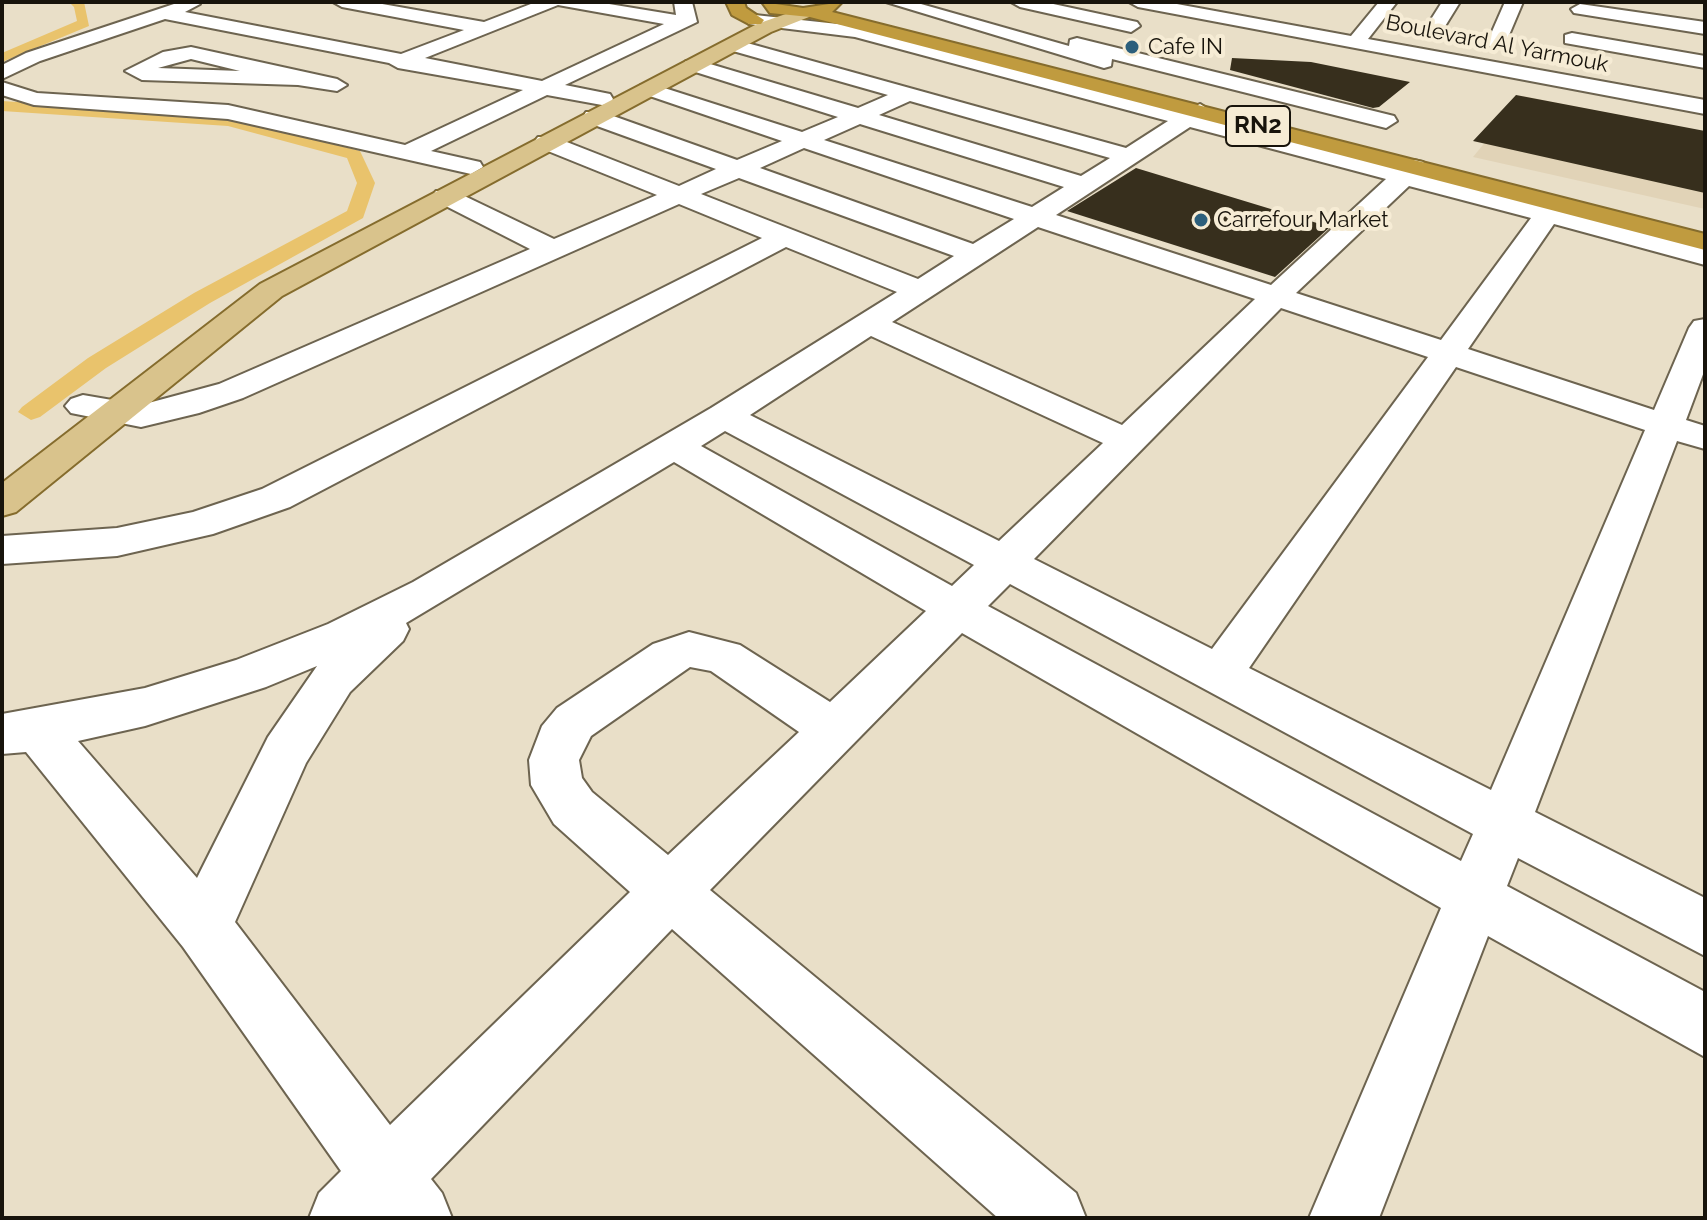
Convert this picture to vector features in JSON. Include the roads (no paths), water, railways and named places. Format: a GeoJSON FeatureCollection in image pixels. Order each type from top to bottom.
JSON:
{"type":"FeatureCollection","features":[{"type":"Feature","properties":{"kind":"highway"},"geometry":{"type":"LineString","coordinates":[[894,2],[922,22],[1168,84],[1202,96],[1206,111]]}},
{"type":"Feature","properties":{"kind":"highway","name":"RN2"},"geometry":{"type":"LineString","coordinates":[[820,8],[1206,111],[1705,231]]}},
{"type":"Feature","properties":{"kind":"highway"},"geometry":{"type":"LineString","coordinates":[[1410,171],[1705,242]]}},
{"type":"Feature","properties":{"kind":"main road"},"geometry":{"type":"LineString","coordinates":[[85,414],[271,290],[546,142],[750,17],[820,8]]}},
{"type":"Feature","properties":{"kind":"main road"},"geometry":{"type":"LineString","coordinates":[[2,503],[85,414],[249,284],[471,167],[598,108],[648,89],[693,65],[750,17]]}},
{"type":"Feature","properties":{"kind":"street"},"geometry":{"type":"LineString","coordinates":[[257,117],[552,2]]}},
{"type":"Feature","properties":{"kind":"street"},"geometry":{"type":"LineString","coordinates":[[565,2],[750,17],[856,32],[1206,111],[1548,214],[1705,256]]}},
{"type":"Feature","properties":{"kind":"street"},"geometry":{"type":"LineString","coordinates":[[894,2],[1386,121]]}},
{"type":"Feature","properties":{"kind":"street"},"geometry":{"type":"LineString","coordinates":[[1020,2],[1144,28],[1181,10]]}},
{"type":"Feature","properties":{"kind":"street"},"geometry":{"type":"LineString","coordinates":[[1092,18],[1125,2]]}},
{"type":"Feature","properties":{"kind":"street","name":"Boulevard Al Yarmouk"},"geometry":{"type":"LineString","coordinates":[[1138,2],[1705,107]]}},
{"type":"Feature","properties":{"kind":"street"},"geometry":{"type":"LineString","coordinates":[[1206,15],[1224,2]]}},
{"type":"Feature","properties":{"kind":"street"},"geometry":{"type":"LineString","coordinates":[[1356,42],[1388,2]]}},
{"type":"Feature","properties":{"kind":"street"},"geometry":{"type":"LineString","coordinates":[[1417,30],[1451,2]]}},
{"type":"Feature","properties":{"kind":"street"},"geometry":{"type":"LineString","coordinates":[[1372,22],[1504,45],[1514,2]]}},
{"type":"Feature","properties":{"kind":"street"},"geometry":{"type":"LineString","coordinates":[[1640,2],[1705,13]]}},
{"type":"Feature","properties":{"kind":"street"},"geometry":{"type":"LineString","coordinates":[[340,9],[372,4],[485,28]]}},
{"type":"Feature","properties":{"kind":"street"},"geometry":{"type":"LineString","coordinates":[[118,21],[201,11]]}},
{"type":"Feature","properties":{"kind":"street"},"geometry":{"type":"LineString","coordinates":[[2,73],[118,21],[163,13],[201,11],[279,35],[543,88],[598,108],[741,170],[975,254]]}},
{"type":"Feature","properties":{"kind":"street"},"geometry":{"type":"LineString","coordinates":[[407,153],[543,88],[683,12]]}},
{"type":"Feature","properties":{"kind":"street"},"geometry":{"type":"LineString","coordinates":[[1301,32],[1319,14]]}},
{"type":"Feature","properties":{"kind":"street"},"geometry":{"type":"LineString","coordinates":[[750,17],[909,94],[1129,156]]}},
{"type":"Feature","properties":{"kind":"street"},"geometry":{"type":"LineString","coordinates":[[1074,48],[1116,23]]}},
{"type":"Feature","properties":{"kind":"street"},"geometry":{"type":"LineString","coordinates":[[279,35],[308,26]]}},
{"type":"Feature","properties":{"kind":"street"},"geometry":{"type":"LineString","coordinates":[[1572,30],[1705,28]]}},
{"type":"Feature","properties":{"kind":"street"},"geometry":{"type":"LineString","coordinates":[[1572,30],[1705,44]]}},
{"type":"Feature","properties":{"kind":"street"},"geometry":{"type":"LineString","coordinates":[[1572,30],[1705,62]]}},
{"type":"Feature","properties":{"kind":"street"},"geometry":{"type":"LineString","coordinates":[[1557,80],[1572,30]]}},
{"type":"Feature","properties":{"kind":"street"},"geometry":{"type":"LineString","coordinates":[[1572,30],[1705,80]]}},
{"type":"Feature","properties":{"kind":"street"},"geometry":{"type":"LineString","coordinates":[[1074,48],[1168,84]]}},
{"type":"Feature","properties":{"kind":"street"},"geometry":{"type":"LineString","coordinates":[[298,79],[191,53],[170,56],[135,71],[152,75],[298,79],[350,80]]}},
{"type":"Feature","properties":{"kind":"street"},"geometry":{"type":"LineString","coordinates":[[693,65],[1084,185]]}},
{"type":"Feature","properties":{"kind":"street"},"geometry":{"type":"LineString","coordinates":[[2,88],[34,99],[203,109],[257,117],[471,167]]}},
{"type":"Feature","properties":{"kind":"street"},"geometry":{"type":"LineString","coordinates":[[20,732],[145,707],[249,674],[344,636],[428,593],[724,416],[1129,156],[1206,111],[1257,88]]}},
{"type":"Feature","properties":{"kind":"street"},"geometry":{"type":"LineString","coordinates":[[648,89],[1033,217],[1278,294],[1685,431]]}},
{"type":"Feature","properties":{"kind":"street"},"geometry":{"type":"LineString","coordinates":[[85,414],[141,416],[210,399],[551,249],[684,196],[909,94]]}},
{"type":"Feature","properties":{"kind":"street"},"geometry":{"type":"LineString","coordinates":[[546,142],[919,290]]}},
{"type":"Feature","properties":{"kind":"street"},"geometry":{"type":"LineString","coordinates":[[344,1218],[401,1198],[670,891],[1278,294],[1410,171]]}},
{"type":"Feature","properties":{"kind":"street"},"geometry":{"type":"LineString","coordinates":[[445,196],[551,249]]}},
{"type":"Feature","properties":{"kind":"street"},"geometry":{"type":"LineString","coordinates":[[1219,675],[1548,214]]}},
{"type":"Feature","properties":{"kind":"street"},"geometry":{"type":"LineString","coordinates":[[2,550],[76,547],[131,539],[199,524],[276,498],[787,236]]}},
{"type":"Feature","properties":{"kind":"street"},"geometry":{"type":"LineString","coordinates":[[868,323],[1130,442]]}},
{"type":"Feature","properties":{"kind":"street"},"geometry":{"type":"LineString","coordinates":[[1344,1218],[1504,824],[1685,431],[1705,328]]}},
{"type":"Feature","properties":{"kind":"street"},"geometry":{"type":"LineString","coordinates":[[724,416],[1004,565],[1705,928]]}},
{"type":"Feature","properties":{"kind":"street"},"geometry":{"type":"LineString","coordinates":[[674,446],[958,610],[1705,1026]]}},
{"type":"Feature","properties":{"kind":"street"},"geometry":{"type":"LineString","coordinates":[[203,927],[286,752],[333,679],[428,593]]}},
{"type":"Feature","properties":{"kind":"street"},"geometry":{"type":"LineString","coordinates":[[836,731],[724,657],[689,649],[669,656],[574,722],[560,741],[554,760],[557,785],[573,808],[1051,1218]]}},
{"type":"Feature","properties":{"kind":"street"},"geometry":{"type":"LineString","coordinates":[[20,732],[203,927],[401,1198]]}},
{"type":"Feature","properties":{"kind":"waterway"},"geometry":{"type":"LineString","coordinates":[[2,58],[84,23],[80,5],[75,2]]}},
{"type":"Feature","properties":{"kind":"waterway"},"geometry":{"type":"LineString","coordinates":[[2,106],[134,112],[229,121],[354,155],[366,183],[356,214],[202,298],[97,363],[31,412]]}},
{"type":"Feature","properties":{"kind":"place","name":"Cafe IN"},"geometry":{"type":"Point","coordinates":[1132,47]}},
{"type":"Feature","properties":{"kind":"place","name":"Carrefour Market"},"geometry":{"type":"Point","coordinates":[1201,220]}}]}
